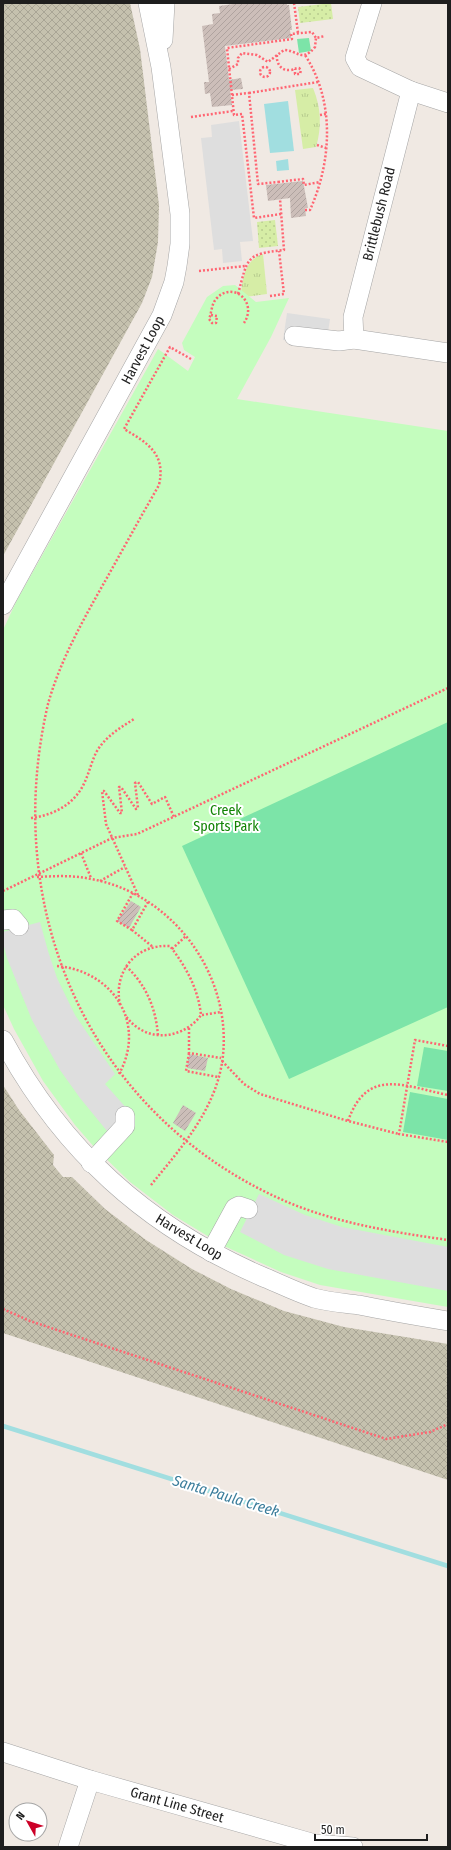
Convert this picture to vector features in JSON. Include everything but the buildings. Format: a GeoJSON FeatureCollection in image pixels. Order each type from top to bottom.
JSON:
{"type":"FeatureCollection","features":[{"type":"Feature","properties":{"kind":"street","name":"Harvest Loop"},"geometry":{"type":"LineString","coordinates":[[3,605],[162,315],[174,282],[180,244],[180,214],[161,67],[148,3]]}},
{"type":"Feature","properties":{"kind":"street","name":"Harvest Loop"},"geometry":{"type":"LineString","coordinates":[[161,67],[165,3]]}},
{"type":"Feature","properties":{"kind":"street"},"geometry":{"type":"LineString","coordinates":[[372,3],[358,46],[355,58],[357,63],[363,70],[411,90],[448,103]]}},
{"type":"Feature","properties":{"kind":"street","name":"Brittlebush Road"},"geometry":{"type":"LineString","coordinates":[[354,339],[353,317],[411,90]]}},
{"type":"Feature","properties":{"kind":"street"},"geometry":{"type":"LineString","coordinates":[[294,336],[338,341],[354,339],[448,353]]}},
{"type":"Feature","properties":{"kind":"street","name":"Harvest Loop"},"geometry":{"type":"LineString","coordinates":[[3,1040],[32,1090],[50,1115],[91,1163],[137,1204],[168,1226],[211,1252],[239,1266],[315,1298],[448,1321]]}},
{"type":"Feature","properties":{"kind":"street"},"geometry":{"type":"LineString","coordinates":[[91,1163],[126,1126],[125,1116]]}},
{"type":"Feature","properties":{"kind":"street"},"geometry":{"type":"LineString","coordinates":[[211,1252],[235,1208],[239,1206],[248,1209]]}},
{"type":"Feature","properties":{"kind":"street","name":"Grant Line Street"},"geometry":{"type":"LineString","coordinates":[[3,1752],[90,1780],[314,1846],[353,1847]]}},
{"type":"Feature","properties":{"kind":"street"},"geometry":{"type":"LineString","coordinates":[[68,1847],[90,1780]]}},
{"type":"Feature","properties":{"kind":"path"},"geometry":{"type":"LineString","coordinates":[[294,3],[298,33]]}},
{"type":"Feature","properties":{"kind":"path"},"geometry":{"type":"LineString","coordinates":[[229,69],[238,64],[238,58],[242,53],[257,55],[265,61],[270,61],[281,51],[287,49],[296,54],[305,55],[315,47],[316,38],[312,32],[298,33],[291,34],[292,39],[227,48],[229,69],[232,95],[233,111]]}},
{"type":"Feature","properties":{"kind":"path"},"geometry":{"type":"LineString","coordinates":[[316,38],[325,36]]}},
{"type":"Feature","properties":{"kind":"path"},"geometry":{"type":"LineString","coordinates":[[277,55],[277,63],[282,68],[290,70],[295,69]]}},
{"type":"Feature","properties":{"kind":"path"},"geometry":{"type":"LineString","coordinates":[[305,55],[312,66],[324,98],[328,133],[320,182],[310,210],[305,210]]}},
{"type":"Feature","properties":{"kind":"path"},"geometry":{"type":"LineString","coordinates":[[265,61],[265,67]]}},
{"type":"Feature","properties":{"kind":"path"},"geometry":{"type":"LineString","coordinates":[[232,95],[318,82]]}},
{"type":"Feature","properties":{"kind":"path"},"geometry":{"type":"LineString","coordinates":[[249,93],[258,184],[278,183],[303,179],[304,185],[320,182]]}},
{"type":"Feature","properties":{"kind":"path"},"geometry":{"type":"LineString","coordinates":[[191,117],[233,111],[234,114],[242,114],[254,218],[281,214]]}},
{"type":"Feature","properties":{"kind":"path"},"geometry":{"type":"LineString","coordinates":[[320,115],[326,114]]}},
{"type":"Feature","properties":{"kind":"path"},"geometry":{"type":"LineString","coordinates":[[317,145],[326,148]]}},
{"type":"Feature","properties":{"kind":"path"},"geometry":{"type":"LineString","coordinates":[[238,294],[245,266],[251,258],[257,254],[284,250],[280,199]]}},
{"type":"Feature","properties":{"kind":"path"},"geometry":{"type":"LineString","coordinates":[[270,296],[284,294],[279,251]]}},
{"type":"Feature","properties":{"kind":"path"},"geometry":{"type":"LineString","coordinates":[[199,271],[245,266]]}},
{"type":"Feature","properties":{"kind":"path"},"geometry":{"type":"LineString","coordinates":[[212,315],[213,303],[220,296],[229,292],[238,294],[246,300],[248,305],[249,315],[244,323]]}},
{"type":"Feature","properties":{"kind":"path"},"geometry":{"type":"LineString","coordinates":[[32,789],[35,758],[42,727],[60,668],[86,614],[158,485],[161,466],[154,450],[146,442],[124,428],[170,347],[191,359]]}},
{"type":"Feature","properties":{"kind":"path"},"geometry":{"type":"LineString","coordinates":[[3,891],[35,877],[112,838],[137,834],[448,688]]}},
{"type":"Feature","properties":{"kind":"path"},"geometry":{"type":"LineString","coordinates":[[31,818],[54,812],[74,798],[84,784],[100,746],[115,732],[134,719]]}},
{"type":"Feature","properties":{"kind":"path"},"geometry":{"type":"LineString","coordinates":[[138,896],[106,824],[102,791],[104,791],[120,813],[122,813],[119,787],[121,787],[136,809],[138,808],[135,783],[138,782],[152,804],[165,797],[174,817]]}},
{"type":"Feature","properties":{"kind":"path"},"geometry":{"type":"LineString","coordinates":[[31,810],[31,822]]}},
{"type":"Feature","properties":{"kind":"path"},"geometry":{"type":"LineString","coordinates":[[81,853],[91,878]]}},
{"type":"Feature","properties":{"kind":"path"},"geometry":{"type":"LineString","coordinates":[[100,880],[125,867]]}},
{"type":"Feature","properties":{"kind":"path"},"geometry":{"type":"LineString","coordinates":[[34,870],[36,883]]}},
{"type":"Feature","properties":{"kind":"path"},"geometry":{"type":"LineString","coordinates":[[35,877],[63,875],[91,878],[133,893],[148,902],[174,922],[186,936],[208,970],[214,984],[221,1012],[223,1028],[222,1059],[218,1077],[206,1109],[186,1141],[151,1185]]}},
{"type":"Feature","properties":{"kind":"path"},"geometry":{"type":"LineString","coordinates":[[133,893],[117,921],[132,930],[153,947]]}},
{"type":"Feature","properties":{"kind":"path"},"geometry":{"type":"LineString","coordinates":[[132,930],[148,902]]}},
{"type":"Feature","properties":{"kind":"path"},"geometry":{"type":"LineString","coordinates":[[172,949],[186,936]]}},
{"type":"Feature","properties":{"kind":"path"},"geometry":{"type":"LineString","coordinates":[[120,1005],[119,985],[126,966],[138,954],[153,947],[170,946],[191,978],[197,992],[201,1015]]}},
{"type":"Feature","properties":{"kind":"path"},"geometry":{"type":"LineString","coordinates":[[55,960],[60,972]]}},
{"type":"Feature","properties":{"kind":"path"},"geometry":{"type":"LineString","coordinates":[[57,966],[79,970],[89,974],[107,987],[120,1005],[125,1015],[129,1032],[128,1049],[124,1066],[119,1074]]}},
{"type":"Feature","properties":{"kind":"path"},"geometry":{"type":"LineString","coordinates":[[126,966],[137,977],[149,998],[155,1012],[158,1036]]}},
{"type":"Feature","properties":{"kind":"path"},"geometry":{"type":"LineString","coordinates":[[68,992],[82,1018]]}},
{"type":"Feature","properties":{"kind":"path"},"geometry":{"type":"LineString","coordinates":[[125,1015],[138,1028],[158,1036],[173,1035],[189,1028],[201,1015],[221,1012]]}},
{"type":"Feature","properties":{"kind":"path"},"geometry":{"type":"LineString","coordinates":[[189,1028],[189,1053],[186,1071],[218,1077]]}},
{"type":"Feature","properties":{"kind":"path"},"geometry":{"type":"LineString","coordinates":[[89,1031],[119,1074],[149,1110],[186,1141],[225,1169],[260,1189],[302,1208],[358,1225],[448,1240]]}},
{"type":"Feature","properties":{"kind":"path"},"geometry":{"type":"LineString","coordinates":[[399,1134],[415,1040],[448,1046]]}},
{"type":"Feature","properties":{"kind":"path"},"geometry":{"type":"LineString","coordinates":[[189,1053],[222,1059],[244,1084],[260,1094],[348,1121],[399,1134],[448,1142]]}},
{"type":"Feature","properties":{"kind":"path"},"geometry":{"type":"LineString","coordinates":[[348,1121],[356,1102],[366,1092],[383,1084],[448,1095]]}},
{"type":"Feature","properties":{"kind":"path"},"geometry":{"type":"LineString","coordinates":[[3,1309],[30,1321],[386,1439],[430,1432],[448,1424]]}},
{"type":"Feature","properties":{"kind":"shaded area"},"geometry":{"type":"Polygon","coordinates":[[[3,3],[130,3],[140,49],[159,205],[158,242],[152,277],[142,303],[3,556],[3,3]]]}},
{"type":"Feature","properties":{"kind":"shaded area"},"geometry":{"type":"Polygon","coordinates":[[[239,121],[253,241],[240,242],[242,261],[223,263],[222,249],[214,250],[201,138],[212,137],[211,125],[239,121]]]}},
{"type":"Feature","properties":{"kind":"shaded area"},"geometry":{"type":"Polygon","coordinates":[[[287,313],[330,319],[326,346],[283,340],[287,313]]]}},
{"type":"Feature","properties":{"kind":"shaded area"},"geometry":{"type":"Polygon","coordinates":[[[40,922],[57,978],[75,1015],[115,1074],[105,1084],[129,1111],[107,1131],[80,1098],[60,1070],[32,1020],[7,958],[3,943],[3,932],[40,922]]]}},
{"type":"Feature","properties":{"kind":"shaded area"},"geometry":{"type":"Polygon","coordinates":[[[3,1085],[19,1110],[54,1155],[53,1165],[63,1177],[72,1177],[105,1209],[146,1240],[192,1269],[231,1289],[284,1311],[344,1327],[448,1344],[448,1480],[3,1333],[3,1085]]]}},
{"type":"Feature","properties":{"kind":"shaded area"},"geometry":{"type":"Polygon","coordinates":[[[259,1194],[305,1215],[342,1227],[448,1247],[448,1291],[328,1269],[284,1255],[240,1232],[259,1194]]]}},
{"type":"Feature","properties":{"kind":"green space"},"geometry":{"type":"Polygon","coordinates":[[[331,3],[333,19],[300,23],[298,7],[331,3]]]}},
{"type":"Feature","properties":{"kind":"green space"},"geometry":{"type":"Polygon","coordinates":[[[309,38],[311,51],[299,53],[297,39],[309,38]]]}},
{"type":"Feature","properties":{"kind":"green space"},"geometry":{"type":"Polygon","coordinates":[[[313,88],[318,102],[320,117],[318,140],[316,147],[303,149],[295,90],[313,88]]]}},
{"type":"Feature","properties":{"kind":"green space"},"geometry":{"type":"Polygon","coordinates":[[[275,220],[278,246],[259,248],[257,222],[275,220]]]}},
{"type":"Feature","properties":{"kind":"green space"},"geometry":{"type":"Polygon","coordinates":[[[263,254],[267,294],[245,297],[241,292],[246,269],[257,256],[263,254]]]}},
{"type":"Feature","properties":{"kind":"green space","name":"Creek Sports Park"},"geometry":{"type":"Polygon","coordinates":[[[235,285],[256,302],[289,298],[271,337],[237,399],[448,431],[448,1307],[320,1285],[281,1272],[224,1246],[173,1215],[130,1182],[95,1148],[75,1125],[43,1081],[14,1029],[3,1005],[3,630],[16,602],[158,349],[188,371],[195,357],[184,350],[182,343],[207,297],[223,286],[235,285]]]}},
{"type":"Feature","properties":{"kind":"green space"},"geometry":{"type":"Polygon","coordinates":[[[448,722],[448,1007],[289,1079],[182,846],[448,722]]]}},
{"type":"Feature","properties":{"kind":"green space"},"geometry":{"type":"Polygon","coordinates":[[[424,1047],[448,1051],[448,1091],[417,1086],[424,1047]]]}},
{"type":"Feature","properties":{"kind":"green space"},"geometry":{"type":"Polygon","coordinates":[[[410,1092],[448,1099],[448,1140],[403,1132],[410,1092]]]}},
{"type":"Feature","properties":{"kind":"water"},"geometry":{"type":"Polygon","coordinates":[[[288,101],[294,151],[270,153],[264,104],[288,101]]]}},
{"type":"Feature","properties":{"kind":"water"},"geometry":{"type":"Polygon","coordinates":[[[288,159],[289,170],[277,171],[276,161],[288,159]]]}},
{"type":"Feature","properties":{"kind":"waterway","name":"Santa Paula Creek"},"geometry":{"type":"LineString","coordinates":[[3,1426],[448,1566]]}}]}
